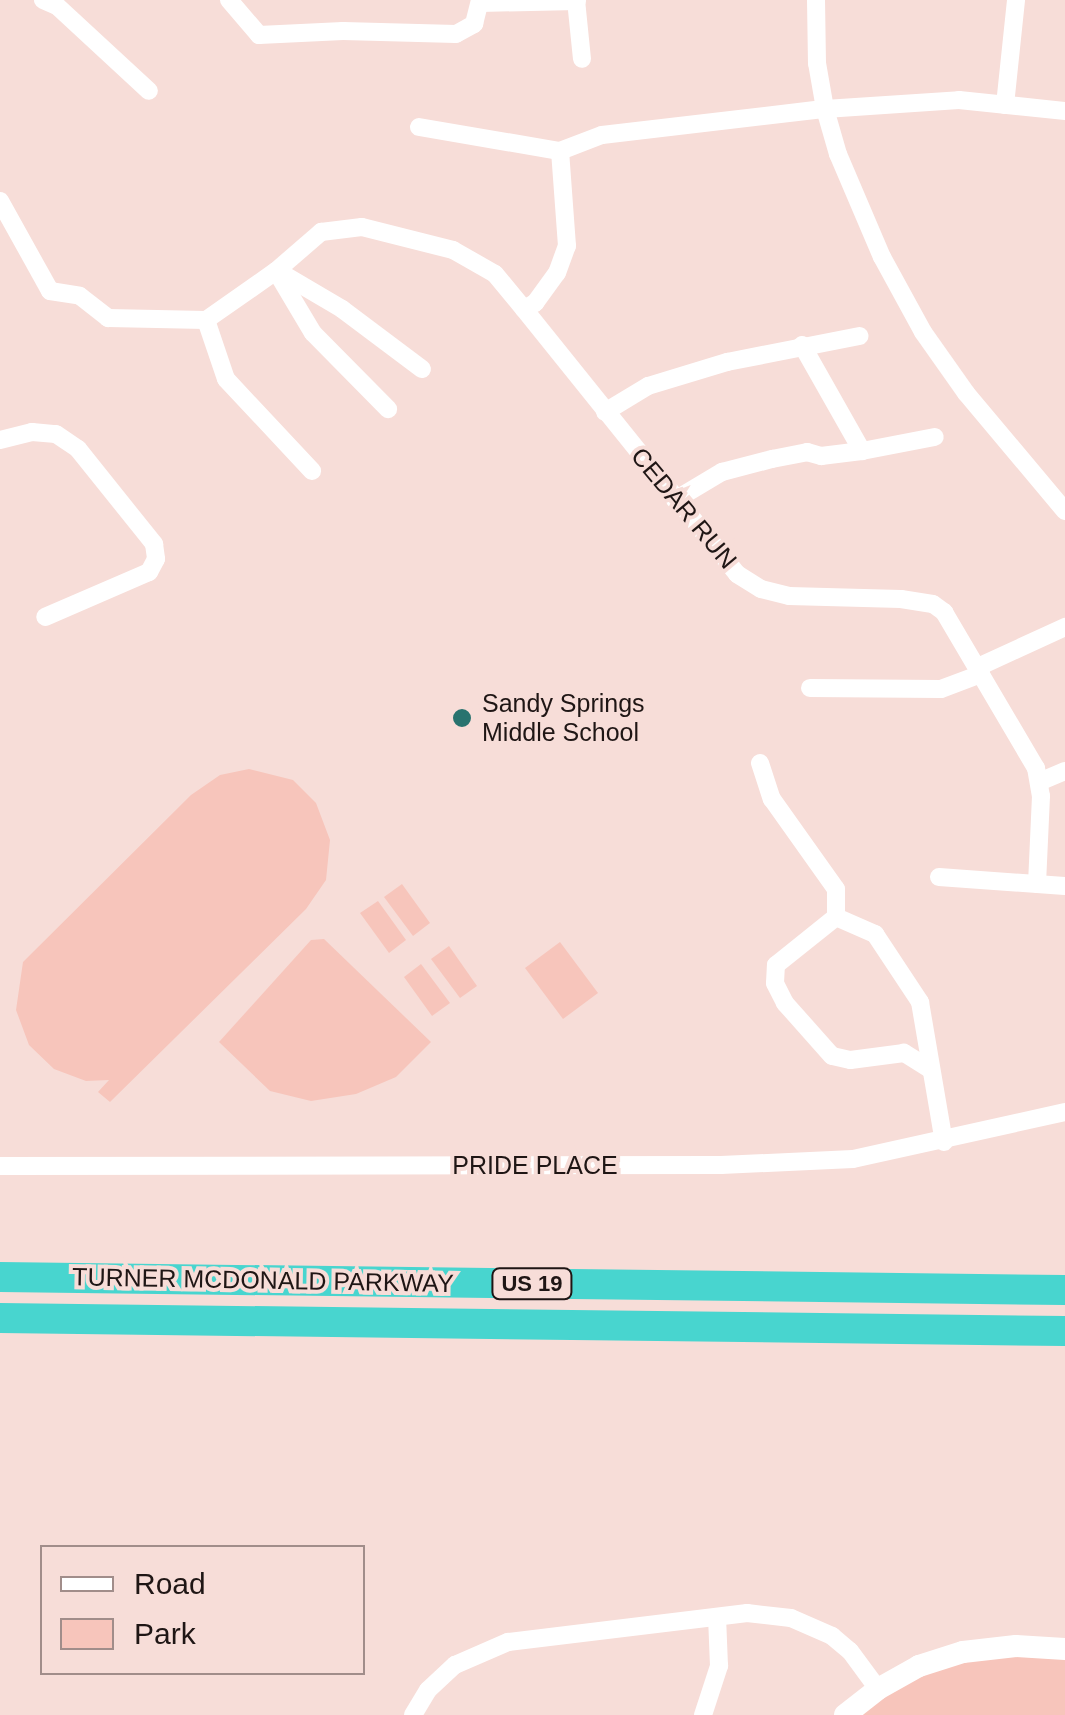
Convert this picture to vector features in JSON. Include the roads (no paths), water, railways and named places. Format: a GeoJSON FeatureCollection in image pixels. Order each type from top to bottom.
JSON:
{"type":"FeatureCollection","features":[{"type":"Feature","properties":{"kind":"highway","name":"TURNER MCDONALD PARKWAY"},"geometry":{"type":"LineString","coordinates":[[0,1277],[1065,1290]]}},
{"type":"Feature","properties":{"kind":"highway","name":"TURNER MCDONALD PARKWAY"},"geometry":{"type":"LineString","coordinates":[[0,1318],[1065,1330]]}},
{"type":"Feature","properties":{"kind":"street"},"geometry":{"type":"LineString","coordinates":[[43,0],[58,6],[149,91]]}},
{"type":"Feature","properties":{"kind":"street"},"geometry":{"type":"LineString","coordinates":[[229,0],[259,35],[342,30],[456,34],[474,24],[480,1],[576,0],[582,60]]}},
{"type":"Feature","properties":{"kind":"street"},"geometry":{"type":"LineString","coordinates":[[816,0],[818,63],[825,110],[858,207],[923,332],[998,433],[1065,511]]}},
{"type":"Feature","properties":{"kind":"street"},"geometry":{"type":"LineString","coordinates":[[1005,105],[1016,0]]}},
{"type":"Feature","properties":{"kind":"street"},"geometry":{"type":"LineString","coordinates":[[419,127],[560,151],[602,136],[825,110],[959,100],[1065,111]]}},
{"type":"Feature","properties":{"kind":"street"},"geometry":{"type":"LineString","coordinates":[[524,309],[535,303],[557,273],[567,246],[560,151]]}},
{"type":"Feature","properties":{"kind":"street"},"geometry":{"type":"LineString","coordinates":[[0,200],[50,291],[80,296],[108,318],[206,320],[226,380],[312,470]]}},
{"type":"Feature","properties":{"kind":"street","name":"CEDAR RUN"},"geometry":{"type":"LineString","coordinates":[[206,320],[276,271],[321,232],[362,228],[453,250],[494,274],[737,574],[761,589],[811,599],[901,599],[933,604],[952,624],[1036,768],[1037,884]]}},
{"type":"Feature","properties":{"kind":"street"},"geometry":{"type":"LineString","coordinates":[[276,271],[342,310],[422,369]]}},
{"type":"Feature","properties":{"kind":"street"},"geometry":{"type":"LineString","coordinates":[[276,271],[313,333],[388,409]]}},
{"type":"Feature","properties":{"kind":"street"},"geometry":{"type":"LineString","coordinates":[[606,412],[648,386],[802,345],[859,336]]}},
{"type":"Feature","properties":{"kind":"street"},"geometry":{"type":"LineString","coordinates":[[802,345],[862,451]]}},
{"type":"Feature","properties":{"kind":"street"},"geometry":{"type":"LineString","coordinates":[[0,440],[32,432],[56,434],[78,448],[154,544],[156,559],[149,572],[45,616]]}},
{"type":"Feature","properties":{"kind":"street"},"geometry":{"type":"LineString","coordinates":[[676,500],[722,472],[772,459],[808,452],[821,456],[862,451],[935,437]]}},
{"type":"Feature","properties":{"kind":"street"},"geometry":{"type":"LineString","coordinates":[[810,688],[941,689],[1065,626]]}},
{"type":"Feature","properties":{"kind":"street"},"geometry":{"type":"LineString","coordinates":[[760,763],[772,799],[836,890],[836,917]]}},
{"type":"Feature","properties":{"kind":"street"},"geometry":{"type":"LineString","coordinates":[[1038,782],[1063,775]]}},
{"type":"Feature","properties":{"kind":"street"},"geometry":{"type":"LineString","coordinates":[[939,877],[1065,886]]}},
{"type":"Feature","properties":{"kind":"street"},"geometry":{"type":"LineString","coordinates":[[836,917],[875,934],[914,992],[926,1026],[944,1142]]}},
{"type":"Feature","properties":{"kind":"street"},"geometry":{"type":"LineString","coordinates":[[836,917],[776,964],[776,984],[785,1003],[832,1056],[850,1060],[904,1053],[930,1070]]}},
{"type":"Feature","properties":{"kind":"street","name":"PRIDE PLACE"},"geometry":{"type":"LineString","coordinates":[[0,1166],[721,1165],[854,1159],[1065,1112]]}},
{"type":"Feature","properties":{"kind":"street"},"geometry":{"type":"LineString","coordinates":[[413,1715],[440,1676],[479,1651],[508,1642],[768,1614],[812,1624],[850,1651],[878,1689]]}},
{"type":"Feature","properties":{"kind":"street"},"geometry":{"type":"LineString","coordinates":[[702,1715],[719,1666],[717,1617]]}},
{"type":"Feature","properties":{"kind":"street"},"geometry":{"type":"LineString","coordinates":[[846,1715],[878,1689],[918,1666],[962,1652],[1016,1646],[1065,1649]]}},
{"type":"Feature","properties":{"kind":"place","name":"Sandy Springs Middle School"},"geometry":{"type":"Point","coordinates":[462,718]}}]}
